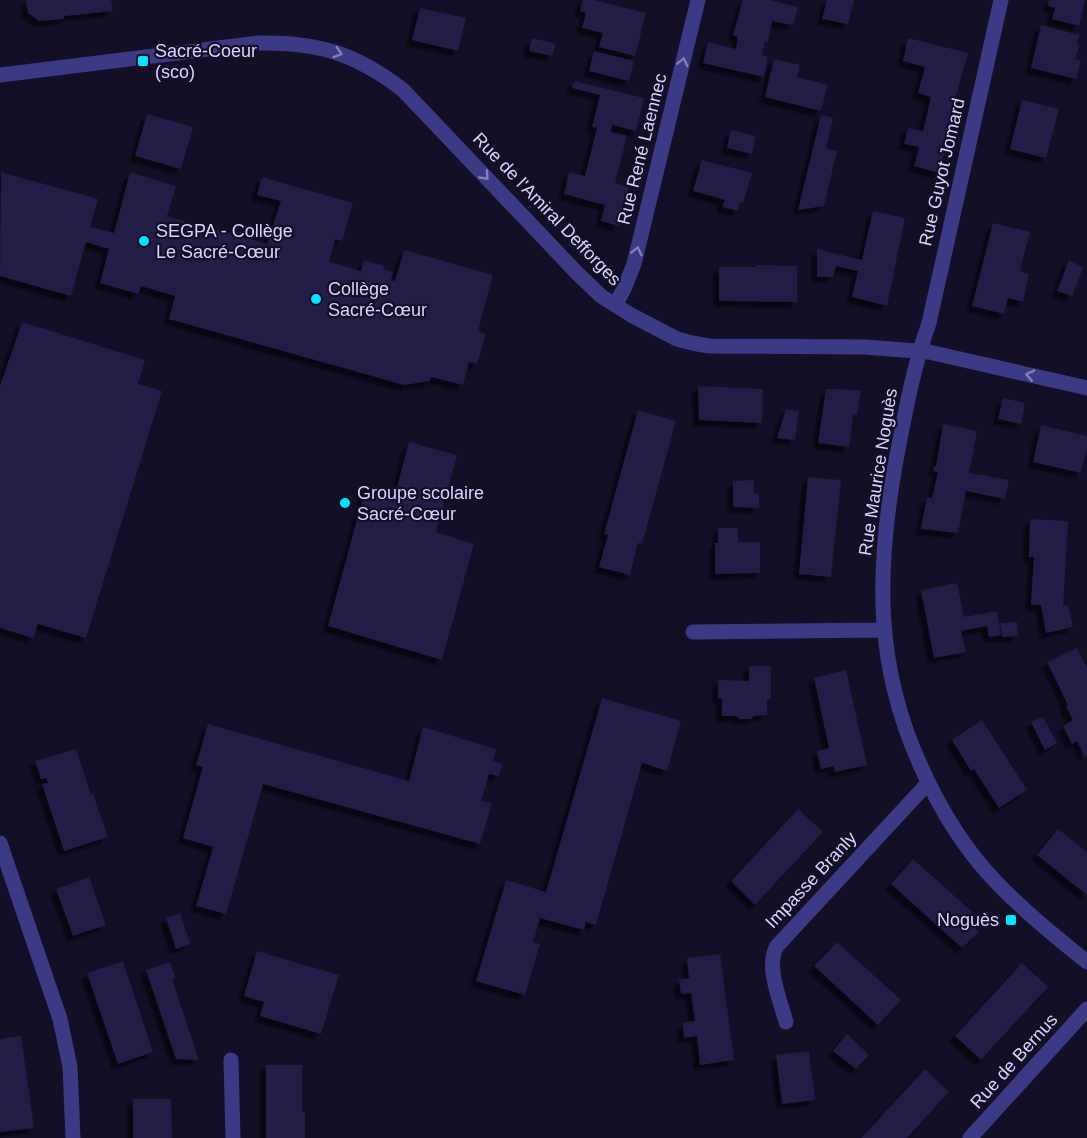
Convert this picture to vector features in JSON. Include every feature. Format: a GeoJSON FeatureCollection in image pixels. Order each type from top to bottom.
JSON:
{"type":"FeatureCollection","features":[{"type":"Feature","properties":{"kind":"street","name":"Rue René Laennec"},"geometry":{"type":"LineString","coordinates":[[615,306],[634,264],[698,0]]}},
{"type":"Feature","properties":{"kind":"street","name":"Rue Guyot Jomard"},"geometry":{"type":"LineString","coordinates":[[919,351],[929,323],[1001,0]]}},
{"type":"Feature","properties":{"kind":"street","name":"Rue de l'Amiral Defforges"},"geometry":{"type":"LineString","coordinates":[[0,72],[258,43],[280,43],[336,51],[382,74],[403,90],[601,296],[615,306],[677,339],[709,346],[865,347],[919,351],[1087,388]]}},
{"type":"Feature","properties":{"kind":"street","name":"Rue Maurice Noguès"},"geometry":{"type":"LineString","coordinates":[[919,351],[908,397],[886,522],[882,567],[884,630],[889,673],[900,714],[928,783],[944,813],[980,864],[1050,931],[1087,962]]}},
{"type":"Feature","properties":{"kind":"street"},"geometry":{"type":"LineString","coordinates":[[693,632],[884,630]]}},
{"type":"Feature","properties":{"kind":"street","name":"Impasse Branly"},"geometry":{"type":"LineString","coordinates":[[786,1022],[771,963],[772,953],[928,783]]}},
{"type":"Feature","properties":{"kind":"street"},"geometry":{"type":"LineString","coordinates":[[0,843],[60,1019],[70,1067],[73,1138]]}},
{"type":"Feature","properties":{"kind":"street","name":"Rue de Bernus"},"geometry":{"type":"LineString","coordinates":[[970,1138],[1087,1009]]}},
{"type":"Feature","properties":{"kind":"street"},"geometry":{"type":"LineString","coordinates":[[231,1060],[233,1138]]}},
{"type":"Feature","properties":{"kind":"building"},"geometry":{"type":"Polygon","coordinates":[[[26,0],[111,0],[113,11],[39,21],[28,13],[26,0]]]}},
{"type":"Feature","properties":{"kind":"building"},"geometry":{"type":"Polygon","coordinates":[[[583,0],[594,0],[646,13],[635,56],[599,47],[603,33],[582,28],[586,13],[580,11],[583,0]]]}},
{"type":"Feature","properties":{"kind":"building"},"geometry":{"type":"Polygon","coordinates":[[[743,0],[769,0],[798,7],[793,25],[772,21],[768,42],[765,41],[762,55],[768,57],[764,77],[703,63],[708,42],[736,49],[738,37],[733,35],[743,0]]]}},
{"type":"Feature","properties":{"kind":"building"},"geometry":{"type":"Polygon","coordinates":[[[827,0],[854,0],[848,24],[822,19],[827,0]]]}},
{"type":"Feature","properties":{"kind":"building"},"geometry":{"type":"Polygon","coordinates":[[[1049,0],[1085,0],[1079,26],[1052,19],[1055,8],[1048,6],[1049,0]]]}},
{"type":"Feature","properties":{"kind":"building"},"geometry":{"type":"Polygon","coordinates":[[[420,8],[466,18],[458,51],[412,40],[420,8]]]}},
{"type":"Feature","properties":{"kind":"building"},"geometry":{"type":"Polygon","coordinates":[[[1041,25],[1079,35],[1075,59],[1081,60],[1076,79],[1031,68],[1041,25]]]}},
{"type":"Feature","properties":{"kind":"building"},"geometry":{"type":"Polygon","coordinates":[[[532,38],[556,44],[552,56],[529,51],[532,38]]]}},
{"type":"Feature","properties":{"kind":"building"},"geometry":{"type":"Polygon","coordinates":[[[908,38],[968,53],[954,102],[956,102],[951,123],[949,122],[942,148],[945,149],[939,173],[914,166],[919,147],[904,144],[908,128],[923,131],[931,97],[918,93],[925,67],[903,61],[908,38]]]}},
{"type":"Feature","properties":{"kind":"building"},"geometry":{"type":"Polygon","coordinates":[[[594,51],[634,61],[629,81],[589,71],[594,51]]]}},
{"type":"Feature","properties":{"kind":"building"},"geometry":{"type":"Polygon","coordinates":[[[774,59],[800,65],[797,77],[828,85],[821,111],[765,97],[774,59]]]}},
{"type":"Feature","properties":{"kind":"building"},"geometry":{"type":"Polygon","coordinates":[[[574,81],[644,98],[636,131],[612,125],[611,132],[627,136],[615,183],[629,187],[619,226],[601,221],[605,205],[564,194],[569,172],[585,176],[597,128],[592,127],[600,95],[572,88],[574,81]]]}},
{"type":"Feature","properties":{"kind":"building"},"geometry":{"type":"Polygon","coordinates":[[[1022,100],[1059,109],[1046,158],[1010,149],[1022,100]]]}},
{"type":"Feature","properties":{"kind":"building"},"geometry":{"type":"Polygon","coordinates":[[[147,114],[193,127],[181,169],[135,156],[147,114]]]}},
{"type":"Feature","properties":{"kind":"building"},"geometry":{"type":"Polygon","coordinates":[[[821,115],[833,118],[826,148],[837,151],[824,206],[798,210],[821,115]]]}},
{"type":"Feature","properties":{"kind":"building"},"geometry":{"type":"Polygon","coordinates":[[[731,130],[756,136],[752,154],[727,148],[731,130]]]}},
{"type":"Feature","properties":{"kind":"building"},"geometry":{"type":"Polygon","coordinates":[[[702,160],[752,173],[743,203],[740,203],[738,211],[722,207],[725,200],[693,191],[702,160]]]}},
{"type":"Feature","properties":{"kind":"building"},"geometry":{"type":"Polygon","coordinates":[[[1,172],[98,199],[90,227],[114,233],[130,172],[176,186],[167,216],[267,244],[281,201],[257,195],[262,177],[353,203],[342,241],[335,239],[329,262],[361,271],[364,260],[384,266],[383,269],[393,272],[391,280],[395,281],[404,250],[493,275],[478,331],[486,334],[477,364],[469,362],[463,385],[431,377],[430,381],[404,385],[169,319],[175,296],[141,286],[138,294],[100,283],[109,249],[86,242],[71,296],[0,276],[1,172]]]}},
{"type":"Feature","properties":{"kind":"building"},"geometry":{"type":"Polygon","coordinates":[[[873,211],[905,218],[887,306],[852,297],[858,271],[836,266],[833,277],[817,277],[817,249],[862,260],[873,211]]]}},
{"type":"Feature","properties":{"kind":"building"},"geometry":{"type":"Polygon","coordinates":[[[993,223],[1030,232],[1020,271],[1029,274],[1023,302],[1008,298],[1004,314],[972,306],[993,223]]]}},
{"type":"Feature","properties":{"kind":"building"},"geometry":{"type":"Polygon","coordinates":[[[1069,260],[1083,268],[1072,296],[1057,291],[1069,260]]]}},
{"type":"Feature","properties":{"kind":"building"},"geometry":{"type":"Polygon","coordinates":[[[757,265],[797,266],[797,302],[719,301],[719,267],[757,267],[757,265]]]}},
{"type":"Feature","properties":{"kind":"building"},"geometry":{"type":"Polygon","coordinates":[[[22,322],[145,360],[138,384],[162,391],[86,638],[38,624],[33,638],[0,628],[0,386],[22,322]]]}},
{"type":"Feature","properties":{"kind":"building"},"geometry":{"type":"Polygon","coordinates":[[[698,386],[763,389],[762,423],[699,420],[698,386]]]}},
{"type":"Feature","properties":{"kind":"building"},"geometry":{"type":"Polygon","coordinates":[[[826,389],[861,390],[857,415],[853,415],[849,447],[818,443],[826,389]]]}},
{"type":"Feature","properties":{"kind":"building"},"geometry":{"type":"Polygon","coordinates":[[[1003,398],[1025,403],[1021,424],[998,419],[1003,398]]]}},
{"type":"Feature","properties":{"kind":"building"},"geometry":{"type":"Polygon","coordinates":[[[786,409],[799,411],[795,440],[777,438],[786,409]]]}},
{"type":"Feature","properties":{"kind":"building"},"geometry":{"type":"Polygon","coordinates":[[[638,410],[676,421],[642,544],[638,543],[630,575],[599,567],[608,535],[604,534],[638,410]]]}},
{"type":"Feature","properties":{"kind":"building"},"geometry":{"type":"Polygon","coordinates":[[[943,424],[977,431],[969,473],[1009,480],[1005,499],[966,491],[958,533],[921,529],[927,497],[932,498],[938,472],[933,471],[934,466],[936,467],[943,424]]]}},
{"type":"Feature","properties":{"kind":"building"},"geometry":{"type":"Polygon","coordinates":[[[1041,425],[1087,436],[1081,473],[1033,462],[1041,425]]]}},
{"type":"Feature","properties":{"kind":"building"},"geometry":{"type":"Polygon","coordinates":[[[409,442],[457,455],[436,532],[474,544],[442,660],[328,626],[364,494],[393,502],[409,442]]]}},
{"type":"Feature","properties":{"kind":"building"},"geometry":{"type":"Polygon","coordinates":[[[808,477],[841,480],[831,577],[799,574],[808,477]]]}},
{"type":"Feature","properties":{"kind":"building"},"geometry":{"type":"Polygon","coordinates":[[[754,480],[754,493],[759,494],[759,508],[733,507],[733,481],[754,480]]]}},
{"type":"Feature","properties":{"kind":"building"},"geometry":{"type":"Polygon","coordinates":[[[1030,519],[1068,521],[1063,606],[1068,605],[1073,627],[1046,633],[1041,605],[1031,605],[1034,557],[1029,557],[1030,519]]]}},
{"type":"Feature","properties":{"kind":"building"},"geometry":{"type":"Polygon","coordinates":[[[718,528],[738,528],[738,542],[760,542],[760,573],[715,574],[715,543],[718,543],[718,528]]]}},
{"type":"Feature","properties":{"kind":"building"},"geometry":{"type":"Polygon","coordinates":[[[957,583],[964,617],[997,611],[1001,635],[989,637],[987,626],[961,631],[966,652],[934,658],[921,590],[957,583]]]}},
{"type":"Feature","properties":{"kind":"building"},"geometry":{"type":"Polygon","coordinates":[[[1017,622],[1018,636],[1002,637],[1000,623],[1017,622]]]}},
{"type":"Feature","properties":{"kind":"building"},"geometry":{"type":"Polygon","coordinates":[[[1077,648],[1087,668],[1087,756],[1085,757],[1077,741],[1072,744],[1063,726],[1073,720],[1047,662],[1077,648]]]}},
{"type":"Feature","properties":{"kind":"building"},"geometry":{"type":"Polygon","coordinates":[[[749,666],[771,666],[771,699],[767,699],[767,715],[754,716],[751,719],[722,716],[722,699],[718,698],[718,680],[749,681],[749,666]]]}},
{"type":"Feature","properties":{"kind":"building"},"geometry":{"type":"Polygon","coordinates":[[[846,670],[867,765],[835,772],[833,766],[821,769],[817,751],[829,748],[814,678],[846,670]]]}},
{"type":"Feature","properties":{"kind":"building"},"geometry":{"type":"Polygon","coordinates":[[[602,698],[681,721],[667,771],[642,763],[596,925],[586,922],[584,930],[540,918],[533,942],[540,944],[525,995],[476,981],[506,880],[546,892],[602,698]]]}},
{"type":"Feature","properties":{"kind":"building"},"geometry":{"type":"Polygon","coordinates":[[[1043,717],[1057,743],[1045,750],[1031,722],[1043,717]]]}},
{"type":"Feature","properties":{"kind":"building"},"geometry":{"type":"Polygon","coordinates":[[[982,720],[1027,790],[999,808],[974,769],[971,771],[952,740],[982,720]]]}},
{"type":"Feature","properties":{"kind":"building"},"geometry":{"type":"Polygon","coordinates":[[[208,724],[409,781],[423,727],[496,749],[493,761],[503,764],[499,776],[489,774],[481,801],[492,803],[480,844],[263,784],[226,914],[196,906],[213,847],[183,838],[203,767],[196,765],[208,724]]]}},
{"type":"Feature","properties":{"kind":"building"},"geometry":{"type":"Polygon","coordinates":[[[76,749],[108,837],[64,851],[42,784],[48,783],[46,778],[41,779],[35,761],[76,749]]]}},
{"type":"Feature","properties":{"kind":"building"},"geometry":{"type":"Polygon","coordinates":[[[798,809],[823,832],[755,905],[731,881],[798,809]]]}},
{"type":"Feature","properties":{"kind":"building"},"geometry":{"type":"Polygon","coordinates":[[[1058,829],[1087,852],[1087,895],[1037,855],[1058,829]]]}},
{"type":"Feature","properties":{"kind":"building"},"geometry":{"type":"Polygon","coordinates":[[[913,859],[978,917],[971,924],[979,932],[962,948],[891,884],[913,859]]]}},
{"type":"Feature","properties":{"kind":"building"},"geometry":{"type":"Polygon","coordinates":[[[89,877],[106,925],[73,936],[56,889],[89,877]]]}},
{"type":"Feature","properties":{"kind":"building"},"geometry":{"type":"Polygon","coordinates":[[[180,913],[190,944],[176,949],[166,918],[180,913]]]}},
{"type":"Feature","properties":{"kind":"building"},"geometry":{"type":"Polygon","coordinates":[[[837,942],[901,1000],[878,1025],[814,966],[837,942]]]}},
{"type":"Feature","properties":{"kind":"building"},"geometry":{"type":"Polygon","coordinates":[[[257,951],[339,975],[321,1034],[260,1016],[264,1002],[244,996],[257,951]]]}},
{"type":"Feature","properties":{"kind":"building"},"geometry":{"type":"Polygon","coordinates":[[[720,954],[734,1060],[700,1065],[697,1036],[684,1038],[683,1023],[695,1021],[691,993],[681,994],[679,979],[689,978],[687,958],[720,954]]]}},
{"type":"Feature","properties":{"kind":"building"},"geometry":{"type":"Polygon","coordinates":[[[123,961],[153,1052],[118,1064],[87,973],[123,961]]]}},
{"type":"Feature","properties":{"kind":"building"},"geometry":{"type":"Polygon","coordinates":[[[170,962],[175,978],[172,979],[199,1060],[176,1059],[146,970],[170,962]]]}},
{"type":"Feature","properties":{"kind":"building"},"geometry":{"type":"Polygon","coordinates":[[[1022,963],[1048,987],[981,1060],[955,1036],[1022,963]]]}},
{"type":"Feature","properties":{"kind":"building"},"geometry":{"type":"Polygon","coordinates":[[[847,1034],[869,1055],[856,1069],[833,1051],[847,1034]]]}},
{"type":"Feature","properties":{"kind":"building"},"geometry":{"type":"Polygon","coordinates":[[[21,1036],[34,1128],[0,1132],[0,1039],[21,1036]]]}},
{"type":"Feature","properties":{"kind":"building"},"geometry":{"type":"Polygon","coordinates":[[[809,1051],[815,1100],[782,1104],[776,1055],[809,1051]]]}},
{"type":"Feature","properties":{"kind":"building"},"geometry":{"type":"Polygon","coordinates":[[[266,1065],[302,1065],[302,1112],[305,1112],[305,1138],[266,1138],[266,1065]]]}},
{"type":"Feature","properties":{"kind":"building"},"geometry":{"type":"Polygon","coordinates":[[[925,1069],[949,1092],[907,1138],[861,1138],[925,1069]]]}},
{"type":"Feature","properties":{"kind":"building"},"geometry":{"type":"Polygon","coordinates":[[[133,1099],[171,1099],[172,1138],[133,1138],[133,1099]]]}},
{"type":"Feature","properties":{"kind":"place","name":"Sacré-Coeur (sco)"},"geometry":{"type":"Point","coordinates":[143,61]}},
{"type":"Feature","properties":{"kind":"place","name":"SEGPA - Collège Le Sacré-Cœur"},"geometry":{"type":"Point","coordinates":[144,241]}},
{"type":"Feature","properties":{"kind":"place","name":"Collège Sacré-Cœur"},"geometry":{"type":"Point","coordinates":[316,299]}},
{"type":"Feature","properties":{"kind":"place","name":"Groupe scolaire Sacré-Cœur"},"geometry":{"type":"Point","coordinates":[345,503]}},
{"type":"Feature","properties":{"kind":"place","name":"Noguès"},"geometry":{"type":"Point","coordinates":[1011,920]}}]}
